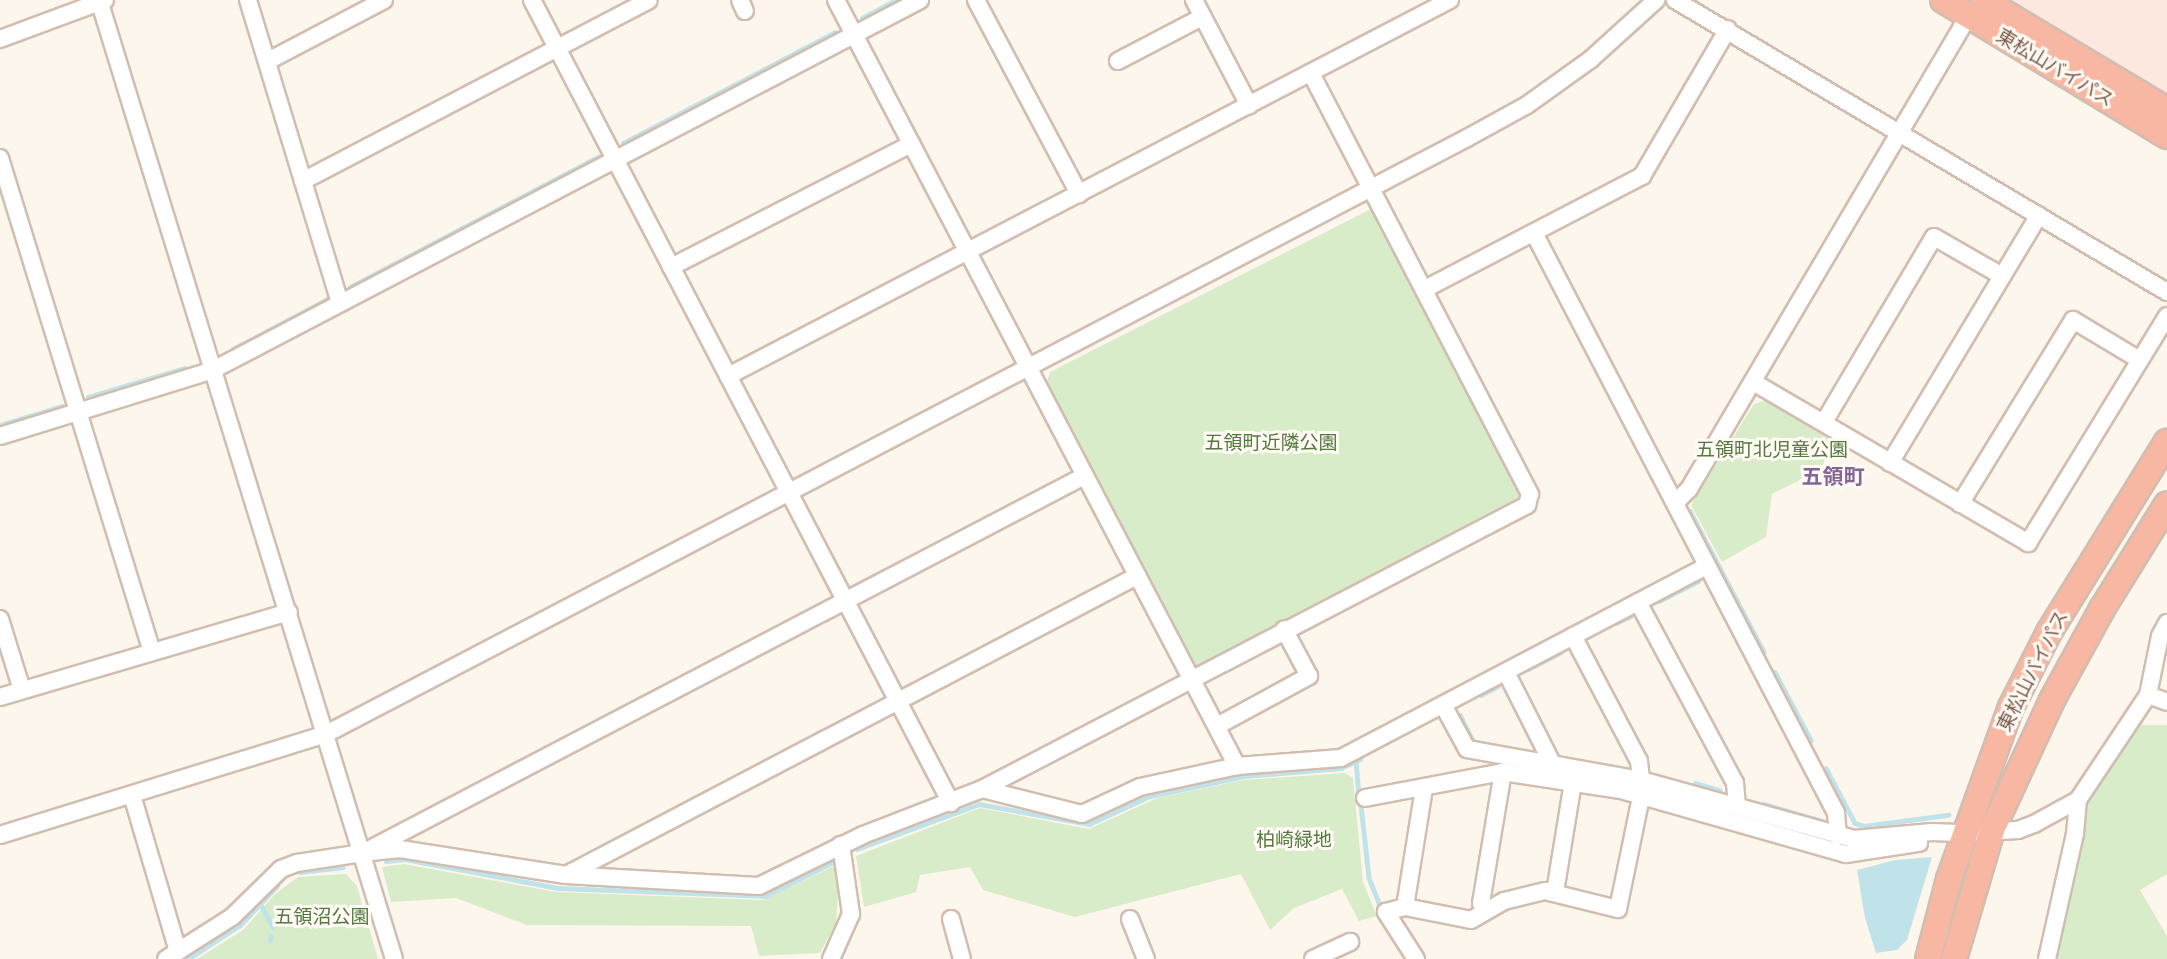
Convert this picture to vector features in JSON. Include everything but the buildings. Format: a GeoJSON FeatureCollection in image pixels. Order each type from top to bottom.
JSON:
{"type":"FeatureCollection","features":[{"type":"Feature","properties":{"kind":"highway","name":"東松山バイパス"},"geometry":{"type":"LineString","coordinates":[[1943,0],[1976,8],[2167,110]]}},
{"type":"Feature","properties":{"kind":"highway","name":"東松山バイパス"},"geometry":{"type":"LineString","coordinates":[[1976,8],[2167,136]]}},
{"type":"Feature","properties":{"kind":"highway","name":"東松山バイパス"},"geometry":{"type":"LineString","coordinates":[[1928,959],[1965,834],[2011,707],[2043,645],[2167,442]]}},
{"type":"Feature","properties":{"kind":"highway","name":"東松山バイパス"},"geometry":{"type":"LineString","coordinates":[[1954,959],[1992,830],[2052,700],[2083,643],[2167,504]]}},
{"type":"Feature","properties":{"kind":"street"},"geometry":{"type":"LineString","coordinates":[[248,0],[340,303]]}},
{"type":"Feature","properties":{"kind":"street"},"geometry":{"type":"LineString","coordinates":[[268,61],[384,0]]}},
{"type":"Feature","properties":{"kind":"street"},"geometry":{"type":"LineString","coordinates":[[532,0],[951,803]]}},
{"type":"Feature","properties":{"kind":"street"},"geometry":{"type":"LineString","coordinates":[[303,181],[649,0]]}},
{"type":"Feature","properties":{"kind":"street"},"geometry":{"type":"LineString","coordinates":[[836,0],[1237,766]]}},
{"type":"Feature","properties":{"kind":"street"},"geometry":{"type":"LineString","coordinates":[[0,436],[213,370],[920,0]]}},
{"type":"Feature","properties":{"kind":"street"},"geometry":{"type":"LineString","coordinates":[[976,0],[1079,194]]}},
{"type":"Feature","properties":{"kind":"street"},"geometry":{"type":"LineString","coordinates":[[1194,0],[1249,105]]}},
{"type":"Feature","properties":{"kind":"street"},"geometry":{"type":"LineString","coordinates":[[728,376],[1450,0]]}},
{"type":"Feature","properties":{"kind":"street"},"geometry":{"type":"LineString","coordinates":[[0,835],[326,734],[1527,105],[1591,59],[1656,0]]}},
{"type":"Feature","properties":{"kind":"street"},"geometry":{"type":"LineString","coordinates":[[1675,0],[1728,29],[2167,292]]}},
{"type":"Feature","properties":{"kind":"street"},"geometry":{"type":"LineString","coordinates":[[0,39],[101,1],[394,959]]}},
{"type":"Feature","properties":{"kind":"street"},"geometry":{"type":"LineString","coordinates":[[1675,503],[1689,489],[1899,132],[1976,8]]}},
{"type":"Feature","properties":{"kind":"street"},"geometry":{"type":"LineString","coordinates":[[1118,61],[1202,17]]}},
{"type":"Feature","properties":{"kind":"street"},"geometry":{"type":"LineString","coordinates":[[1425,289],[1642,176],[1728,29]]}},
{"type":"Feature","properties":{"kind":"street"},"geometry":{"type":"LineString","coordinates":[[132,795],[172,955],[232,917],[281,869],[297,863],[362,853],[400,849],[566,875],[759,886],[841,845],[982,789],[1284,629],[1527,505],[1531,501],[1530,494],[1311,73]]}},
{"type":"Feature","properties":{"kind":"street"},"geometry":{"type":"LineString","coordinates":[[671,267],[911,144]]}},
{"type":"Feature","properties":{"kind":"street"},"geometry":{"type":"LineString","coordinates":[[0,158],[152,652]]}},
{"type":"Feature","properties":{"kind":"street"},"geometry":{"type":"LineString","coordinates":[[1890,463],[2039,215]]}},
{"type":"Feature","properties":{"kind":"street"},"geometry":{"type":"LineString","coordinates":[[1534,233],[1836,813],[1838,836]]}},
{"type":"Feature","properties":{"kind":"street"},"geometry":{"type":"LineString","coordinates":[[1824,422],[1934,237],[2002,276]]}},
{"type":"Feature","properties":{"kind":"street"},"geometry":{"type":"LineString","coordinates":[[1753,382],[2028,542],[2138,359],[2167,316]]}},
{"type":"Feature","properties":{"kind":"street"},"geometry":{"type":"LineString","coordinates":[[1961,505],[2073,320],[2138,359]]}},
{"type":"Feature","properties":{"kind":"street"},"geometry":{"type":"LineString","coordinates":[[362,853],[1084,476]]}},
{"type":"Feature","properties":{"kind":"street"},"geometry":{"type":"LineString","coordinates":[[982,789],[1082,814],[1140,787],[1237,766],[1341,758],[1706,566]]}},
{"type":"Feature","properties":{"kind":"street"},"geometry":{"type":"LineString","coordinates":[[566,875],[1137,576]]}},
{"type":"Feature","properties":{"kind":"street"},"geometry":{"type":"LineString","coordinates":[[1638,602],[1735,783],[1737,805]]}},
{"type":"Feature","properties":{"kind":"street"},"geometry":{"type":"LineString","coordinates":[[0,697],[289,612]]}},
{"type":"Feature","properties":{"kind":"street"},"geometry":{"type":"LineString","coordinates":[[0,619],[22,690]]}},
{"type":"Feature","properties":{"kind":"street"},"geometry":{"type":"LineString","coordinates":[[2047,959],[2075,834],[2078,800],[2148,695],[2160,636],[2167,623]]}},
{"type":"Feature","properties":{"kind":"street"},"geometry":{"type":"LineString","coordinates":[[1216,726],[1309,676],[1284,629]]}},
{"type":"Feature","properties":{"kind":"street"},"geometry":{"type":"LineString","coordinates":[[1416,959],[1386,912],[1405,907],[1471,920],[1504,901],[1555,892],[1581,902],[1618,909],[1641,789],[1639,761],[1573,636]]}},
{"type":"Feature","properties":{"kind":"street"},"geometry":{"type":"LineString","coordinates":[[1506,672],[1553,765]]}},
{"type":"Feature","properties":{"kind":"street"},"geometry":{"type":"LineString","coordinates":[[2148,695],[2167,702]]}},
{"type":"Feature","properties":{"kind":"street"},"geometry":{"type":"LineString","coordinates":[[1443,705],[1483,777]]}},
{"type":"Feature","properties":{"kind":"street"},"geometry":{"type":"LineString","coordinates":[[1467,749],[1553,765],[1641,789],[1846,854],[1922,843],[1932,832]]}},
{"type":"Feature","properties":{"kind":"street"},"geometry":{"type":"LineString","coordinates":[[1365,798],[1503,772],[1641,789],[1737,805],[1854,839],[1932,832],[1965,834],[2018,830],[2078,800]]}},
{"type":"Feature","properties":{"kind":"street"},"geometry":{"type":"LineString","coordinates":[[1484,912],[1481,902],[1503,772]]}},
{"type":"Feature","properties":{"kind":"street"},"geometry":{"type":"LineString","coordinates":[[1555,892],[1573,782]]}},
{"type":"Feature","properties":{"kind":"street"},"geometry":{"type":"LineString","coordinates":[[1405,907],[1424,789]]}},
{"type":"Feature","properties":{"kind":"street"},"geometry":{"type":"LineString","coordinates":[[831,959],[851,914],[841,845]]}},
{"type":"Feature","properties":{"kind":"street"},"geometry":{"type":"LineString","coordinates":[[951,919],[962,959]]}},
{"type":"Feature","properties":{"kind":"street"},"geometry":{"type":"LineString","coordinates":[[1130,919],[1146,959]]}},
{"type":"Feature","properties":{"kind":"street"},"geometry":{"type":"LineString","coordinates":[[1312,959],[1350,942]]}},
{"type":"Feature","properties":{"kind":"shaded area"},"geometry":{"type":"Polygon","coordinates":[[[2010,0],[2167,0],[2167,93],[2010,0]]]}},
{"type":"Feature","properties":{"kind":"green space","name":"五領町近隣公園"},"geometry":{"type":"Polygon","coordinates":[[[1371,209],[1521,496],[1196,666],[1047,381],[1050,372],[1371,209]]]}},
{"type":"Feature","properties":{"kind":"green space","name":"五領町北児童公園"},"geometry":{"type":"Polygon","coordinates":[[[1768,400],[1835,443],[1819,471],[1772,494],[1766,537],[1722,562],[1691,505],[1754,404],[1768,400]]]}},
{"type":"Feature","properties":{"kind":"green space"},"geometry":{"type":"Polygon","coordinates":[[[2140,725],[2167,725],[2167,874],[2140,890],[2167,936],[2167,959],[2055,959],[2084,798],[2106,775],[2140,725]]]}},
{"type":"Feature","properties":{"kind":"green space","name":"柏崎緑地"},"geometry":{"type":"Polygon","coordinates":[[[1345,773],[1353,778],[1363,882],[1377,916],[1359,921],[1342,889],[1294,908],[1270,930],[1241,874],[1075,917],[983,890],[970,867],[920,875],[916,892],[864,907],[856,856],[980,808],[1089,829],[1157,798],[1243,780],[1345,773]]]}},
{"type":"Feature","properties":{"kind":"green space"},"geometry":{"type":"Polygon","coordinates":[[[840,863],[836,923],[820,953],[759,956],[751,926],[527,925],[456,898],[391,902],[382,867],[404,864],[556,892],[763,900],[840,863]]]}},
{"type":"Feature","properties":{"kind":"green space","name":"五領沼公園"},"geometry":{"type":"Polygon","coordinates":[[[346,874],[357,886],[378,959],[197,959],[243,930],[275,894],[298,877],[346,874]]]}},
{"type":"Feature","properties":{"kind":"water"},"geometry":{"type":"Polygon","coordinates":[[[1932,857],[1907,940],[1897,950],[1876,953],[1865,918],[1857,870],[1895,860],[1932,857]]]}},
{"type":"Feature","properties":{"kind":"waterway"},"geometry":{"type":"LineString","coordinates":[[862,18],[896,0]]}},
{"type":"Feature","properties":{"kind":"waterway"},"geometry":{"type":"LineString","coordinates":[[623,143],[835,32]]}},
{"type":"Feature","properties":{"kind":"waterway"},"geometry":{"type":"LineString","coordinates":[[350,287],[599,156]]}},
{"type":"Feature","properties":{"kind":"waterway"},"geometry":{"type":"LineString","coordinates":[[233,349],[328,299]]}},
{"type":"Feature","properties":{"kind":"waterway"},"geometry":{"type":"LineString","coordinates":[[88,397],[185,368]]}},
{"type":"Feature","properties":{"kind":"waterway"},"geometry":{"type":"LineString","coordinates":[[0,425],[62,406]]}},
{"type":"Feature","properties":{"kind":"waterway"},"geometry":{"type":"LineString","coordinates":[[1690,511],[1764,652]]}},
{"type":"Feature","properties":{"kind":"waterway"},"geometry":{"type":"LineString","coordinates":[[1659,601],[1698,581]]}},
{"type":"Feature","properties":{"kind":"waterway"},"geometry":{"type":"LineString","coordinates":[[1616,623],[1631,616]]}},
{"type":"Feature","properties":{"kind":"waterway"},"geometry":{"type":"LineString","coordinates":[[1528,669],[1561,652]]}},
{"type":"Feature","properties":{"kind":"waterway"},"geometry":{"type":"LineString","coordinates":[[1775,672],[1811,740]]}},
{"type":"Feature","properties":{"kind":"waterway"},"geometry":{"type":"LineString","coordinates":[[1481,695],[1498,686]]}},
{"type":"Feature","properties":{"kind":"waterway"},"geometry":{"type":"LineString","coordinates":[[1460,715],[1474,742],[1522,751]]}},
{"type":"Feature","properties":{"kind":"waterway"},"geometry":{"type":"LineString","coordinates":[[857,849],[979,804],[1089,824],[1150,796],[1244,776],[1341,768],[1360,759]]}},
{"type":"Feature","properties":{"kind":"waterway"},"geometry":{"type":"LineString","coordinates":[[1356,761],[1359,793]]}},
{"type":"Feature","properties":{"kind":"waterway"},"geometry":{"type":"LineString","coordinates":[[1602,765],[1619,768]]}},
{"type":"Feature","properties":{"kind":"waterway"},"geometry":{"type":"LineString","coordinates":[[1826,768],[1855,823],[1864,826],[1948,815]]}},
{"type":"Feature","properties":{"kind":"waterway"},"geometry":{"type":"LineString","coordinates":[[1695,783],[1720,790]]}},
{"type":"Feature","properties":{"kind":"waterway"},"geometry":{"type":"LineString","coordinates":[[1764,804],[1825,822]]}},
{"type":"Feature","properties":{"kind":"waterway"},"geometry":{"type":"LineString","coordinates":[[1361,805],[1369,878],[1379,903]]}},
{"type":"Feature","properties":{"kind":"waterway"},"geometry":{"type":"LineString","coordinates":[[386,861],[405,859],[559,888],[765,896],[837,860]]}},
{"type":"Feature","properties":{"kind":"waterway"},"geometry":{"type":"LineString","coordinates":[[300,872],[343,867]]}},
{"type":"Feature","properties":{"kind":"waterway"},"geometry":{"type":"LineString","coordinates":[[188,959],[240,925],[277,886]]}},
{"type":"Feature","properties":{"kind":"waterway"},"geometry":{"type":"LineString","coordinates":[[261,905],[273,927]]}},
{"type":"Feature","properties":{"kind":"waterway"},"geometry":{"type":"LineString","coordinates":[[270,941],[271,936]]}},
{"type":"Feature","properties":{"kind":"district","name":"五領町"},"geometry":{"type":"Point","coordinates":[1833,477]}}]}
